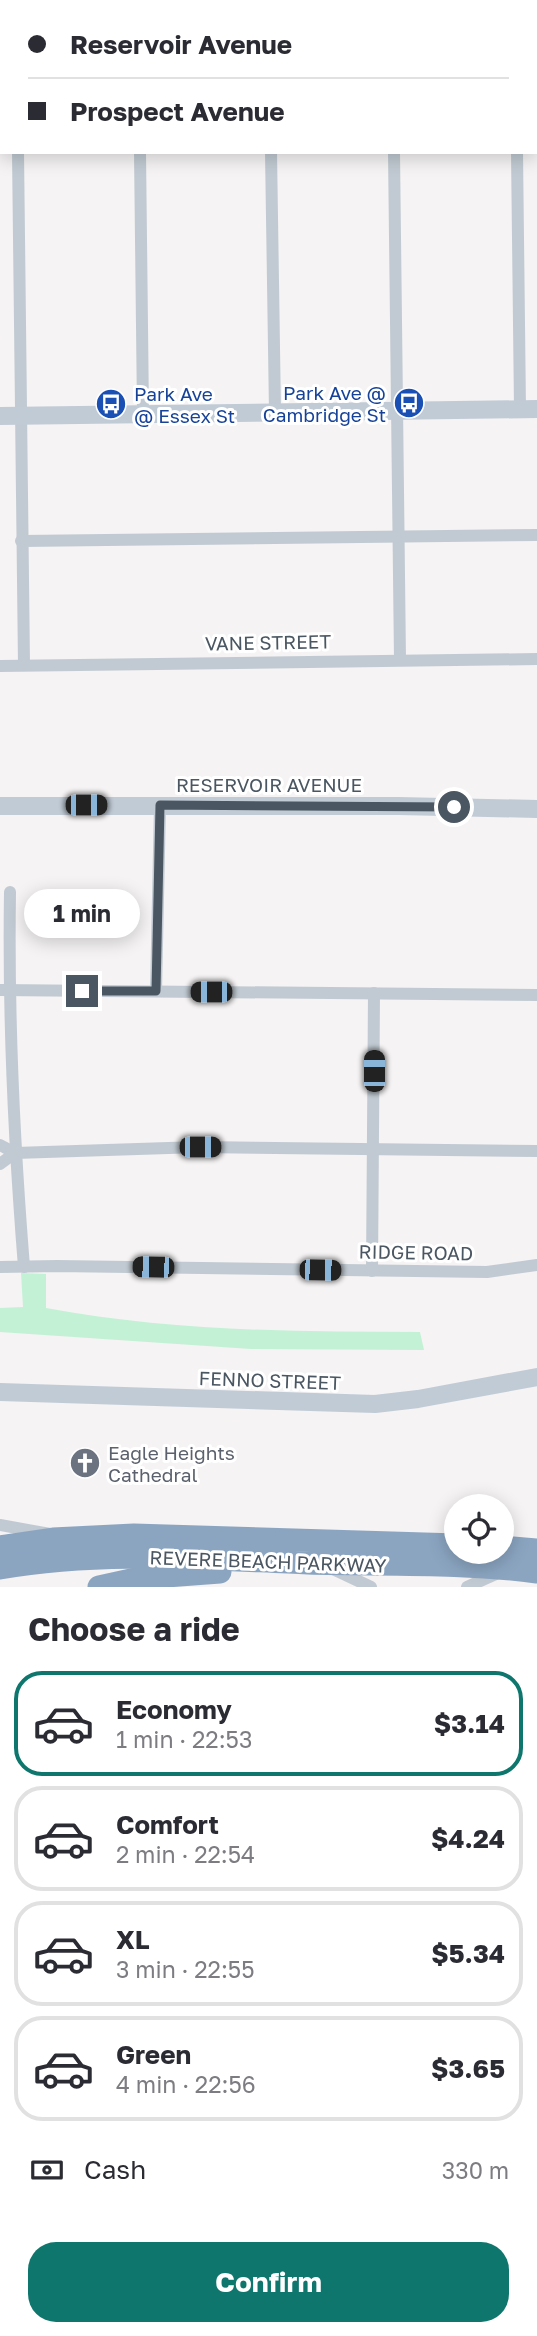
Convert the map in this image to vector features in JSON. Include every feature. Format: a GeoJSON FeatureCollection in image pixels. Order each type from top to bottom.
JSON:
{"type":"FeatureCollection","features":[{"type":"Feature","properties":{"kind":"highway","name":"REVERE BEACH PARKWAY"},"geometry":{"type":"LineString","coordinates":[[0,1547],[64,1538],[134,1535],[444,1545]]}},
{"type":"Feature","properties":{"kind":"highway"},"geometry":{"type":"LineString","coordinates":[[514,1547],[537,1550]]}},
{"type":"Feature","properties":{"kind":"highway","name":"REVERE BEACH PARKWAY"},"geometry":{"type":"LineString","coordinates":[[0,1568],[107,1556],[528,1571]]}},
{"type":"Feature","properties":{"kind":"highway"},"geometry":{"type":"LineString","coordinates":[[99,1587],[140,1577],[242,1571],[305,1563]]}},
{"type":"Feature","properties":{"kind":"street"},"geometry":{"type":"LineString","coordinates":[[18,154],[24,665]]}},
{"type":"Feature","properties":{"kind":"street"},"geometry":{"type":"LineString","coordinates":[[140,154],[143,413]]}},
{"type":"Feature","properties":{"kind":"street"},"geometry":{"type":"LineString","coordinates":[[271,154],[275,412]]}},
{"type":"Feature","properties":{"kind":"street"},"geometry":{"type":"LineString","coordinates":[[394,154],[400,660]]}},
{"type":"Feature","properties":{"kind":"street"},"geometry":{"type":"LineString","coordinates":[[0,416],[528,409],[517,154]]}},
{"type":"Feature","properties":{"kind":"street"},"geometry":{"type":"LineString","coordinates":[[21,541],[537,536]]}},
{"type":"Feature","properties":{"kind":"street","name":"VANE STREET"},"geometry":{"type":"LineString","coordinates":[[0,666],[537,659]]}},
{"type":"Feature","properties":{"kind":"street"},"geometry":{"type":"LineString","coordinates":[[156,991],[160,805]]}},
{"type":"Feature","properties":{"kind":"street","name":"RESERVOIR AVENUE"},"geometry":{"type":"LineString","coordinates":[[0,806],[399,806],[537,809]]}},
{"type":"Feature","properties":{"kind":"street"},"geometry":{"type":"LineString","coordinates":[[10,892],[4,990],[24,1267]]}},
{"type":"Feature","properties":{"kind":"street"},"geometry":{"type":"LineString","coordinates":[[4,990],[537,995]]}},
{"type":"Feature","properties":{"kind":"street"},"geometry":{"type":"LineString","coordinates":[[372,1271],[374,993]]}},
{"type":"Feature","properties":{"kind":"street"},"geometry":{"type":"LineString","coordinates":[[0,1145],[15,1153],[200,1147],[537,1151]]}},
{"type":"Feature","properties":{"kind":"street"},"geometry":{"type":"LineString","coordinates":[[0,1164],[15,1153]]}},
{"type":"Feature","properties":{"kind":"street","name":"RIDGE ROAD"},"geometry":{"type":"LineString","coordinates":[[0,1267],[487,1272],[537,1265]]}},
{"type":"Feature","properties":{"kind":"street","name":"FENNO STREET"},"geometry":{"type":"LineString","coordinates":[[0,1392],[375,1404],[418,1399],[537,1377]]}},
{"type":"Feature","properties":{"kind":"street"},"geometry":{"type":"LineString","coordinates":[[0,1525],[64,1538]]}},
{"type":"Feature","properties":{"kind":"street"},"geometry":{"type":"LineString","coordinates":[[514,1544],[537,1543]]}},
{"type":"Feature","properties":{"kind":"street"},"geometry":{"type":"LineString","coordinates":[[305,1563],[343,1573],[371,1587]]}},
{"type":"Feature","properties":{"kind":"street"},"geometry":{"type":"LineString","coordinates":[[467,1587],[492,1575],[528,1571]]}},
{"type":"Feature","properties":{"kind":"green space"},"geometry":{"type":"Polygon","coordinates":[[[21,1273],[46,1274],[46,1308],[185,1326],[420,1332],[424,1350],[251,1349],[0,1332],[0,1308],[23,1307],[21,1273]]]}},
{"type":"Feature","properties":{"kind":"place","name":"Park Ave @ Cambridge St"},"geometry":{"type":"Point","coordinates":[409,403]}},
{"type":"Feature","properties":{"kind":"place","name":"Park Ave @ Essex St"},"geometry":{"type":"Point","coordinates":[111,404]}},
{"type":"Feature","properties":{"kind":"place","name":"Eagle Heights Cathedral"},"geometry":{"type":"Point","coordinates":[85,1463]}},
{"type":"Feature","properties":{"kind":"route"},"geometry":{"type":"LineString","coordinates":[[82,991],[156,991],[160,805],[454,807]]}}]}
